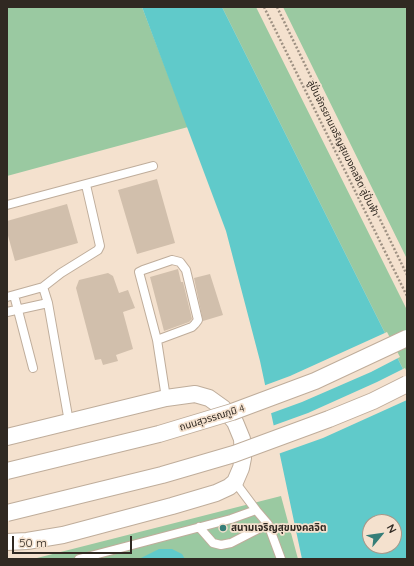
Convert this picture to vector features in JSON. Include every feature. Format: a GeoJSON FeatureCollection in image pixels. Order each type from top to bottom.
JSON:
{"type":"FeatureCollection","features":[{"type":"Feature","properties":{"kind":"street","name":"ถนนสุวรรณภูมิ 4"},"geometry":{"type":"LineString","coordinates":[[7,471],[159,434],[232,412],[315,381],[407,338]]}},
{"type":"Feature","properties":{"kind":"street"},"geometry":{"type":"LineString","coordinates":[[7,513],[162,475],[234,454],[329,419],[373,401],[407,384]]}},
{"type":"Feature","properties":{"kind":"street"},"geometry":{"type":"LineString","coordinates":[[7,437],[166,398],[195,394],[209,398],[223,408],[235,422],[242,439],[243,458],[241,468],[235,482],[229,487],[216,493],[56,536],[7,542]]}},
{"type":"Feature","properties":{"kind":"lane"},"geometry":{"type":"LineString","coordinates":[[7,205],[153,166]]}},
{"type":"Feature","properties":{"kind":"lane"},"geometry":{"type":"LineString","coordinates":[[33,368],[17,310],[10,296],[43,288],[61,273],[98,250],[100,246],[86,185]]}},
{"type":"Feature","properties":{"kind":"lane"},"geometry":{"type":"LineString","coordinates":[[157,340],[192,327],[198,320],[186,270],[180,262],[176,260],[172,260],[140,272],[157,340],[166,398]]}},
{"type":"Feature","properties":{"kind":"lane"},"geometry":{"type":"LineString","coordinates":[[43,288],[48,303],[69,422]]}},
{"type":"Feature","properties":{"kind":"lane"},"geometry":{"type":"LineString","coordinates":[[7,312],[48,303]]}},
{"type":"Feature","properties":{"kind":"lane"},"geometry":{"type":"LineString","coordinates":[[235,482],[268,524],[281,559]]}},
{"type":"Feature","properties":{"kind":"lane"},"geometry":{"type":"LineString","coordinates":[[79,559],[231,519],[256,510]]}},
{"type":"Feature","properties":{"kind":"lane"},"geometry":{"type":"LineString","coordinates":[[199,527],[213,543],[221,545],[231,543],[268,524]]}},
{"type":"Feature","properties":{"kind":"path","name":"ลู่ปั่นจักรยานเจริญสุขมงคลจิต ลู่ปั่นฟ้า"},"geometry":{"type":"LineString","coordinates":[[264,7],[407,296]]}},
{"type":"Feature","properties":{"kind":"path"},"geometry":{"type":"LineString","coordinates":[[276,7],[407,274]]}},
{"type":"Feature","properties":{"kind":"green space"},"geometry":{"type":"Polygon","coordinates":[[[7,7],[142,7],[188,127],[7,176],[7,7]]]}},
{"type":"Feature","properties":{"kind":"green space"},"geometry":{"type":"Polygon","coordinates":[[[222,7],[256,7],[407,310],[407,377],[222,7]]]}},
{"type":"Feature","properties":{"kind":"green space"},"geometry":{"type":"Polygon","coordinates":[[[283,7],[405,7],[407,10],[407,259],[283,7]]]}},
{"type":"Feature","properties":{"kind":"green space","name":"สนามเจริญสุขมงคลจิต"},"geometry":{"type":"Polygon","coordinates":[[[281,496],[298,559],[33,559],[281,496]]]}},
{"type":"Feature","properties":{"kind":"water"},"geometry":{"type":"Polygon","coordinates":[[[142,7],[222,7],[407,377],[407,559],[302,559],[260,361],[226,231],[142,7]]]}},
{"type":"Feature","properties":{"kind":"water"},"geometry":{"type":"Polygon","coordinates":[[[159,549],[172,549],[182,554],[185,559],[139,559],[159,549]]]}},
{"type":"Feature","properties":{"kind":"pier"},"geometry":{"type":"Polygon","coordinates":[[[387,332],[400,357],[371,372],[302,402],[269,414],[263,386],[290,376],[387,332]]]}},
{"type":"Feature","properties":{"kind":"pier"},"geometry":{"type":"Polygon","coordinates":[[[405,368],[407,372],[407,400],[323,438],[278,454],[272,426],[308,413],[405,368]]]}},
{"type":"Feature","properties":{"kind":"building"},"geometry":{"type":"Polygon","coordinates":[[[157,179],[175,243],[137,254],[118,190],[157,179]]]}},
{"type":"Feature","properties":{"kind":"building"},"geometry":{"type":"Polygon","coordinates":[[[67,204],[78,243],[15,261],[7,232],[7,221],[67,204]]]}},
{"type":"Feature","properties":{"kind":"building"},"geometry":{"type":"Polygon","coordinates":[[[178,269],[181,282],[183,282],[192,319],[189,322],[164,331],[150,277],[178,269]]]}},
{"type":"Feature","properties":{"kind":"building"},"geometry":{"type":"Polygon","coordinates":[[[108,273],[113,276],[119,293],[128,290],[135,308],[123,312],[133,349],[116,355],[118,361],[103,365],[101,359],[95,360],[76,288],[79,280],[108,273]]]}},
{"type":"Feature","properties":{"kind":"building"},"geometry":{"type":"Polygon","coordinates":[[[210,274],[223,315],[203,321],[194,278],[210,274]]]}},
{"type":"Feature","properties":{"kind":"place","name":"สนามเจริญสุขมงคลจิต"},"geometry":{"type":"Point","coordinates":[223,528]}}]}
